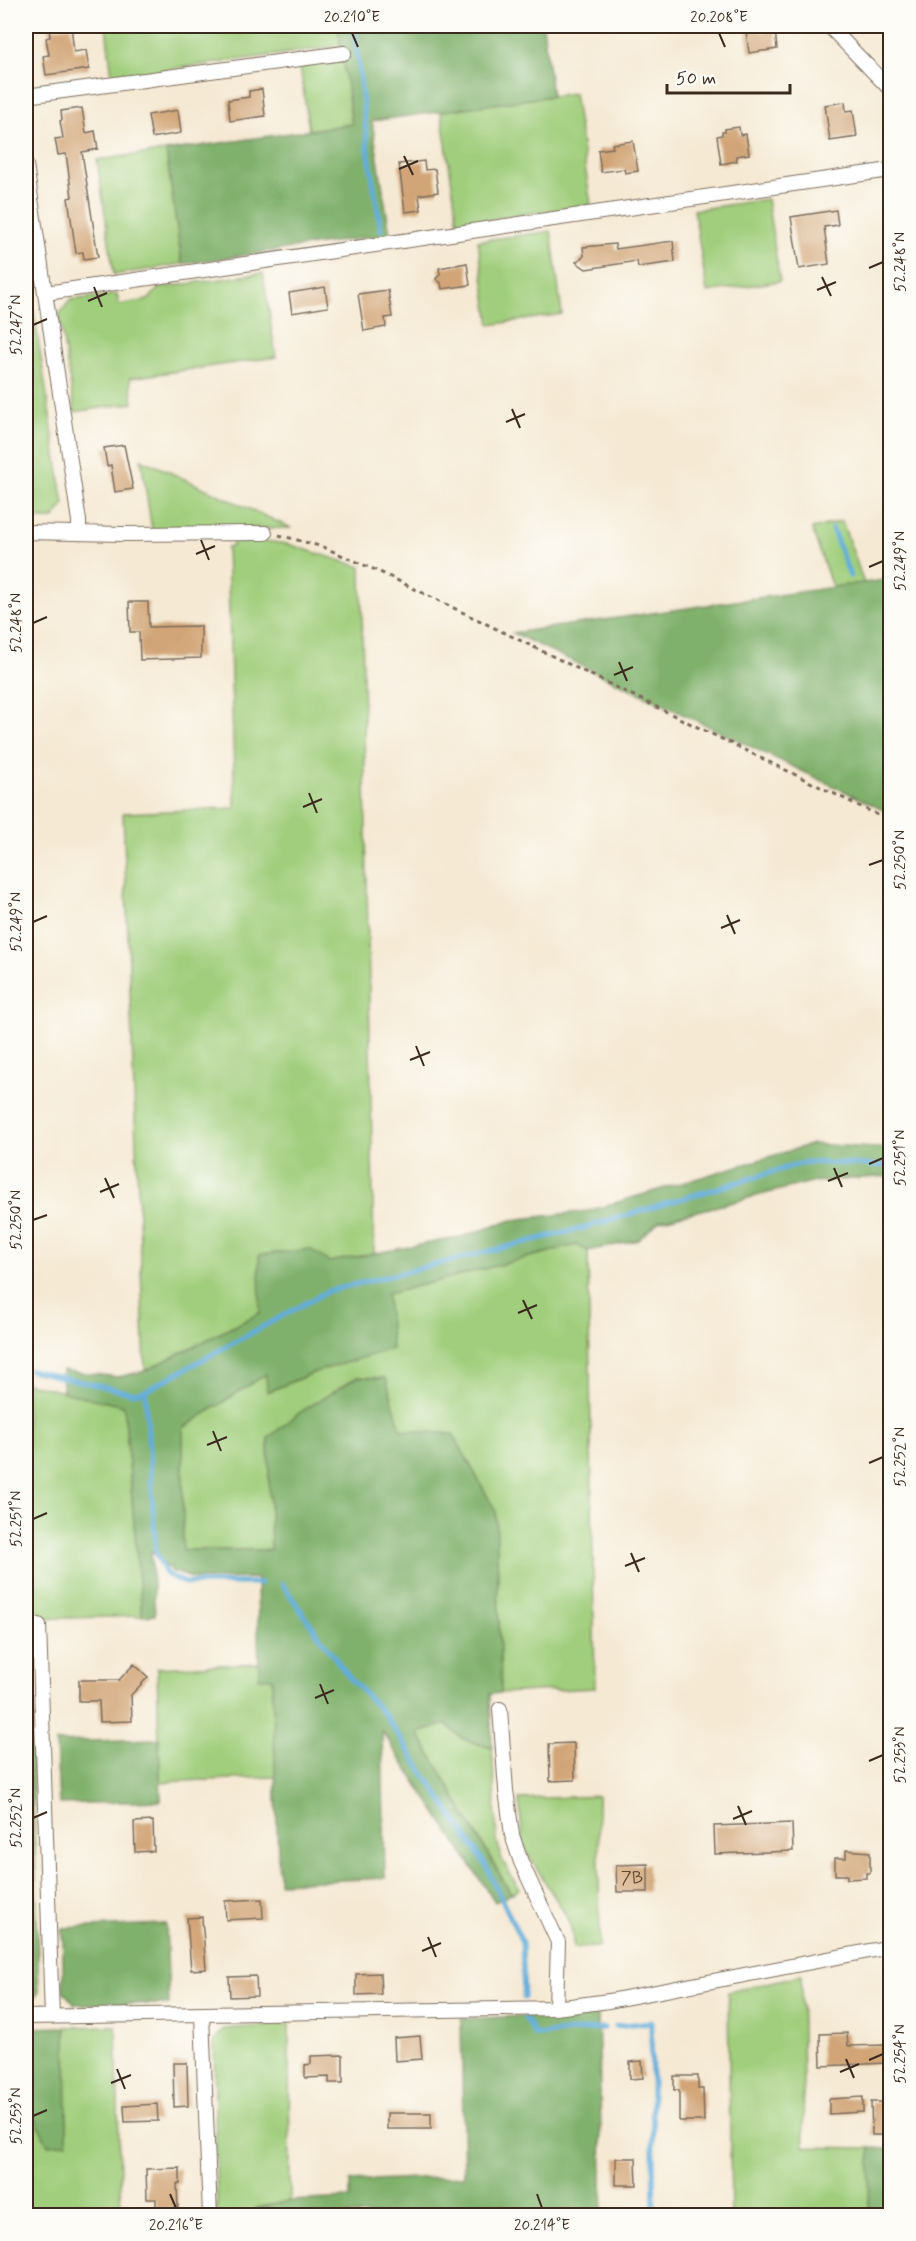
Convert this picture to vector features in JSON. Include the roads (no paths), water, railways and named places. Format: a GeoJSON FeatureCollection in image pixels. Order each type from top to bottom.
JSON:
{"type":"FeatureCollection","features":[{"type":"Feature","properties":{"kind":"street"},"geometry":{"type":"LineString","coordinates":[[829,26],[891,89]]}},
{"type":"Feature","properties":{"kind":"street"},"geometry":{"type":"LineString","coordinates":[[26,96],[344,53]]}},
{"type":"Feature","properties":{"kind":"street"},"geometry":{"type":"LineString","coordinates":[[26,165],[80,521],[79,532]]}},
{"type":"Feature","properties":{"kind":"street"},"geometry":{"type":"LineString","coordinates":[[46,293],[891,170]]}},
{"type":"Feature","properties":{"kind":"street"},"geometry":{"type":"LineString","coordinates":[[26,532],[265,533]]}},
{"type":"Feature","properties":{"kind":"street"},"geometry":{"type":"LineString","coordinates":[[39,1625],[52,2017]]}},
{"type":"Feature","properties":{"kind":"street"},"geometry":{"type":"LineString","coordinates":[[501,1709],[506,1790],[512,1835],[521,1862],[558,1942],[556,2008]]}},
{"type":"Feature","properties":{"kind":"street"},"geometry":{"type":"LineString","coordinates":[[26,2017],[556,2008],[609,2001],[891,1947]]}},
{"type":"Feature","properties":{"kind":"street"},"geometry":{"type":"LineString","coordinates":[[202,2015],[210,2216]]}},
{"type":"Feature","properties":{"kind":"waterway"},"geometry":{"type":"LineString","coordinates":[[354,26],[368,149],[381,230]]}},
{"type":"Feature","properties":{"kind":"waterway"},"geometry":{"type":"LineString","coordinates":[[832,528],[850,576]]}},
{"type":"Feature","properties":{"kind":"waterway"},"geometry":{"type":"LineString","coordinates":[[261,1583],[185,1583],[166,1574],[156,1553],[145,1391],[328,1291],[583,1228],[806,1162],[890,1166]]}},
{"type":"Feature","properties":{"kind":"waterway"},"geometry":{"type":"LineString","coordinates":[[30,1370],[132,1393],[145,1391]]}},
{"type":"Feature","properties":{"kind":"waterway"},"geometry":{"type":"LineString","coordinates":[[282,1584],[348,1676],[384,1714],[486,1866],[522,1942],[524,1998]]}},
{"type":"Feature","properties":{"kind":"waterway"},"geometry":{"type":"LineString","coordinates":[[525,2018],[535,2035],[604,2028]]}},
{"type":"Feature","properties":{"kind":"waterway"},"geometry":{"type":"LineString","coordinates":[[616,2026],[651,2022],[654,2216]]}}]}
